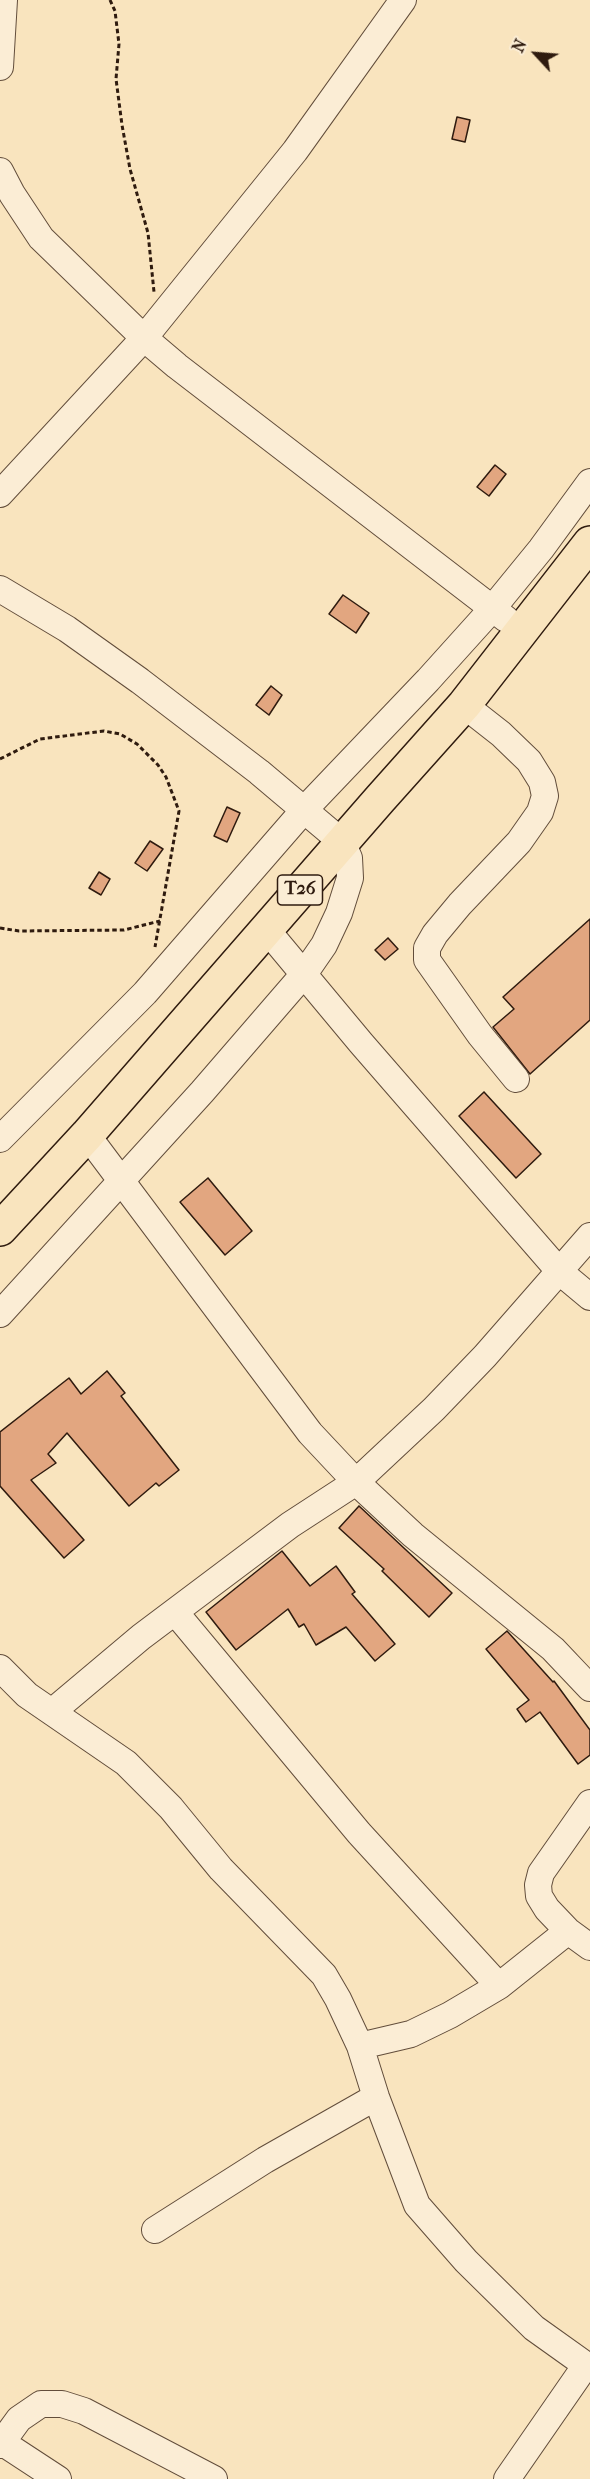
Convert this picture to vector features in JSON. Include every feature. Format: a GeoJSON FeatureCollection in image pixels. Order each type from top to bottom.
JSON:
{"type":"FeatureCollection","features":[{"type":"Feature","properties":{"kind":"highway","name":"T26"},"geometry":{"type":"LineString","coordinates":[[0,1229],[87,1135],[464,705],[590,543]]}},
{"type":"Feature","properties":{"kind":"street"},"geometry":{"type":"LineString","coordinates":[[0,66],[4,0]]}},
{"type":"Feature","properties":{"kind":"street"},"geometry":{"type":"LineString","coordinates":[[0,494],[151,329],[295,151],[403,0]]}},
{"type":"Feature","properties":{"kind":"street"},"geometry":{"type":"LineString","coordinates":[[0,171],[41,238],[151,329],[177,366],[521,632]]}},
{"type":"Feature","properties":{"kind":"street"},"geometry":{"type":"LineString","coordinates":[[0,1139],[145,993],[304,810],[492,609],[541,549],[590,482]]}},
{"type":"Feature","properties":{"kind":"street"},"geometry":{"type":"LineString","coordinates":[[0,589],[67,629],[140,681],[259,772],[342,842],[349,858],[350,879],[339,913],[329,934],[304,974],[202,1092],[0,1314]]}},
{"type":"Feature","properties":{"kind":"street"},"geometry":{"type":"LineString","coordinates":[[464,705],[501,734],[529,761],[542,782],[545,796],[540,812],[519,842],[435,934],[427,948],[427,960],[480,1035],[516,1079]]}},
{"type":"Feature","properties":{"kind":"street"},"geometry":{"type":"LineString","coordinates":[[266,929],[560,1272],[590,1297]]}},
{"type":"Feature","properties":{"kind":"street"},"geometry":{"type":"LineString","coordinates":[[87,1135],[310,1433],[356,1482],[413,1535],[553,1649],[590,1688]]}},
{"type":"Feature","properties":{"kind":"street"},"geometry":{"type":"LineString","coordinates":[[52,1711],[175,1612],[290,1525],[356,1482],[441,1401],[560,1272],[590,1236]]}},
{"type":"Feature","properties":{"kind":"street"},"geometry":{"type":"LineString","coordinates":[[175,1612],[359,1833],[499,1986]]}},
{"type":"Feature","properties":{"kind":"street"},"geometry":{"type":"LineString","coordinates":[[0,1668],[27,1695],[126,1763],[171,1808],[221,1869],[324,1975],[360,2046],[376,2097],[417,2205],[466,2261],[534,2328],[588,2367],[507,2479]]}},
{"type":"Feature","properties":{"kind":"street"},"geometry":{"type":"LineString","coordinates":[[590,1803],[542,1873],[538,1885],[539,1896],[547,1909],[568,1931],[590,1947]]}},
{"type":"Feature","properties":{"kind":"street"},"geometry":{"type":"LineString","coordinates":[[360,2046],[411,2034],[450,2015],[499,1986],[568,1931]]}},
{"type":"Feature","properties":{"kind":"street"},"geometry":{"type":"LineString","coordinates":[[155,2230],[265,2160],[376,2097]]}},
{"type":"Feature","properties":{"kind":"street"},"geometry":{"type":"LineString","coordinates":[[58,2479],[1,2443],[19,2419],[41,2404],[62,2404],[84,2411],[214,2479]]}},
{"type":"Feature","properties":{"kind":"path"},"geometry":{"type":"LineString","coordinates":[[110,0],[115,10],[119,44],[116,79],[122,124],[130,169],[148,233],[151,329]]}},
{"type":"Feature","properties":{"kind":"path"},"geometry":{"type":"LineString","coordinates":[[0,759],[40,739],[104,731],[120,734],[137,744],[158,765],[166,777],[179,811],[155,949]]}},
{"type":"Feature","properties":{"kind":"path"},"geometry":{"type":"LineString","coordinates":[[0,928],[19,931],[124,930],[160,921]]}},
{"type":"Feature","properties":{"kind":"building"},"geometry":{"type":"Polygon","coordinates":[[[457,117],[470,120],[465,142],[452,139],[457,117]]]}},
{"type":"Feature","properties":{"kind":"building"},"geometry":{"type":"Polygon","coordinates":[[[495,465],[506,474],[489,496],[477,487],[495,465]]]}},
{"type":"Feature","properties":{"kind":"building"},"geometry":{"type":"Polygon","coordinates":[[[343,595],[369,613],[356,633],[329,614],[343,595]]]}},
{"type":"Feature","properties":{"kind":"building"},"geometry":{"type":"Polygon","coordinates":[[[271,686],[282,695],[269,715],[256,705],[271,686]]]}},
{"type":"Feature","properties":{"kind":"building"},"geometry":{"type":"Polygon","coordinates":[[[227,807],[240,813],[227,842],[214,836],[227,807]]]}},
{"type":"Feature","properties":{"kind":"building"},"geometry":{"type":"Polygon","coordinates":[[[150,841],[163,849],[147,871],[135,863],[150,841]]]}},
{"type":"Feature","properties":{"kind":"building"},"geometry":{"type":"Polygon","coordinates":[[[99,872],[110,879],[101,895],[89,888],[99,872]]]}},
{"type":"Feature","properties":{"kind":"building"},"geometry":{"type":"Polygon","coordinates":[[[590,919],[590,1020],[530,1074],[493,1027],[514,1009],[503,997],[590,919]]]}},
{"type":"Feature","properties":{"kind":"building"},"geometry":{"type":"Polygon","coordinates":[[[388,938],[398,949],[385,960],[375,950],[388,938]]]}},
{"type":"Feature","properties":{"kind":"building"},"geometry":{"type":"Polygon","coordinates":[[[484,1092],[541,1154],[516,1178],[459,1116],[484,1092]]]}},
{"type":"Feature","properties":{"kind":"building"},"geometry":{"type":"Polygon","coordinates":[[[208,1178],[252,1231],[225,1255],[180,1202],[208,1178]]]}},
{"type":"Feature","properties":{"kind":"building"},"geometry":{"type":"Polygon","coordinates":[[[107,1371],[125,1393],[121,1396],[179,1470],[159,1486],[156,1483],[129,1506],[67,1433],[48,1454],[56,1463],[31,1480],[84,1540],[64,1558],[0,1486],[0,1432],[69,1378],[81,1394],[107,1371]]]}},
{"type":"Feature","properties":{"kind":"building"},"geometry":{"type":"Polygon","coordinates":[[[359,1506],[452,1593],[429,1617],[382,1571],[384,1569],[339,1528],[359,1506]]]}},
{"type":"Feature","properties":{"kind":"building"},"geometry":{"type":"Polygon","coordinates":[[[282,1551],[310,1586],[336,1566],[355,1592],[352,1594],[395,1644],[375,1661],[346,1627],[316,1645],[304,1624],[299,1627],[288,1609],[236,1650],[206,1612],[282,1551]]]}},
{"type":"Feature","properties":{"kind":"building"},"geometry":{"type":"Polygon","coordinates":[[[507,1631],[554,1681],[590,1730],[590,1755],[578,1764],[540,1712],[526,1722],[517,1709],[529,1700],[486,1649],[507,1631]]]}}]}
